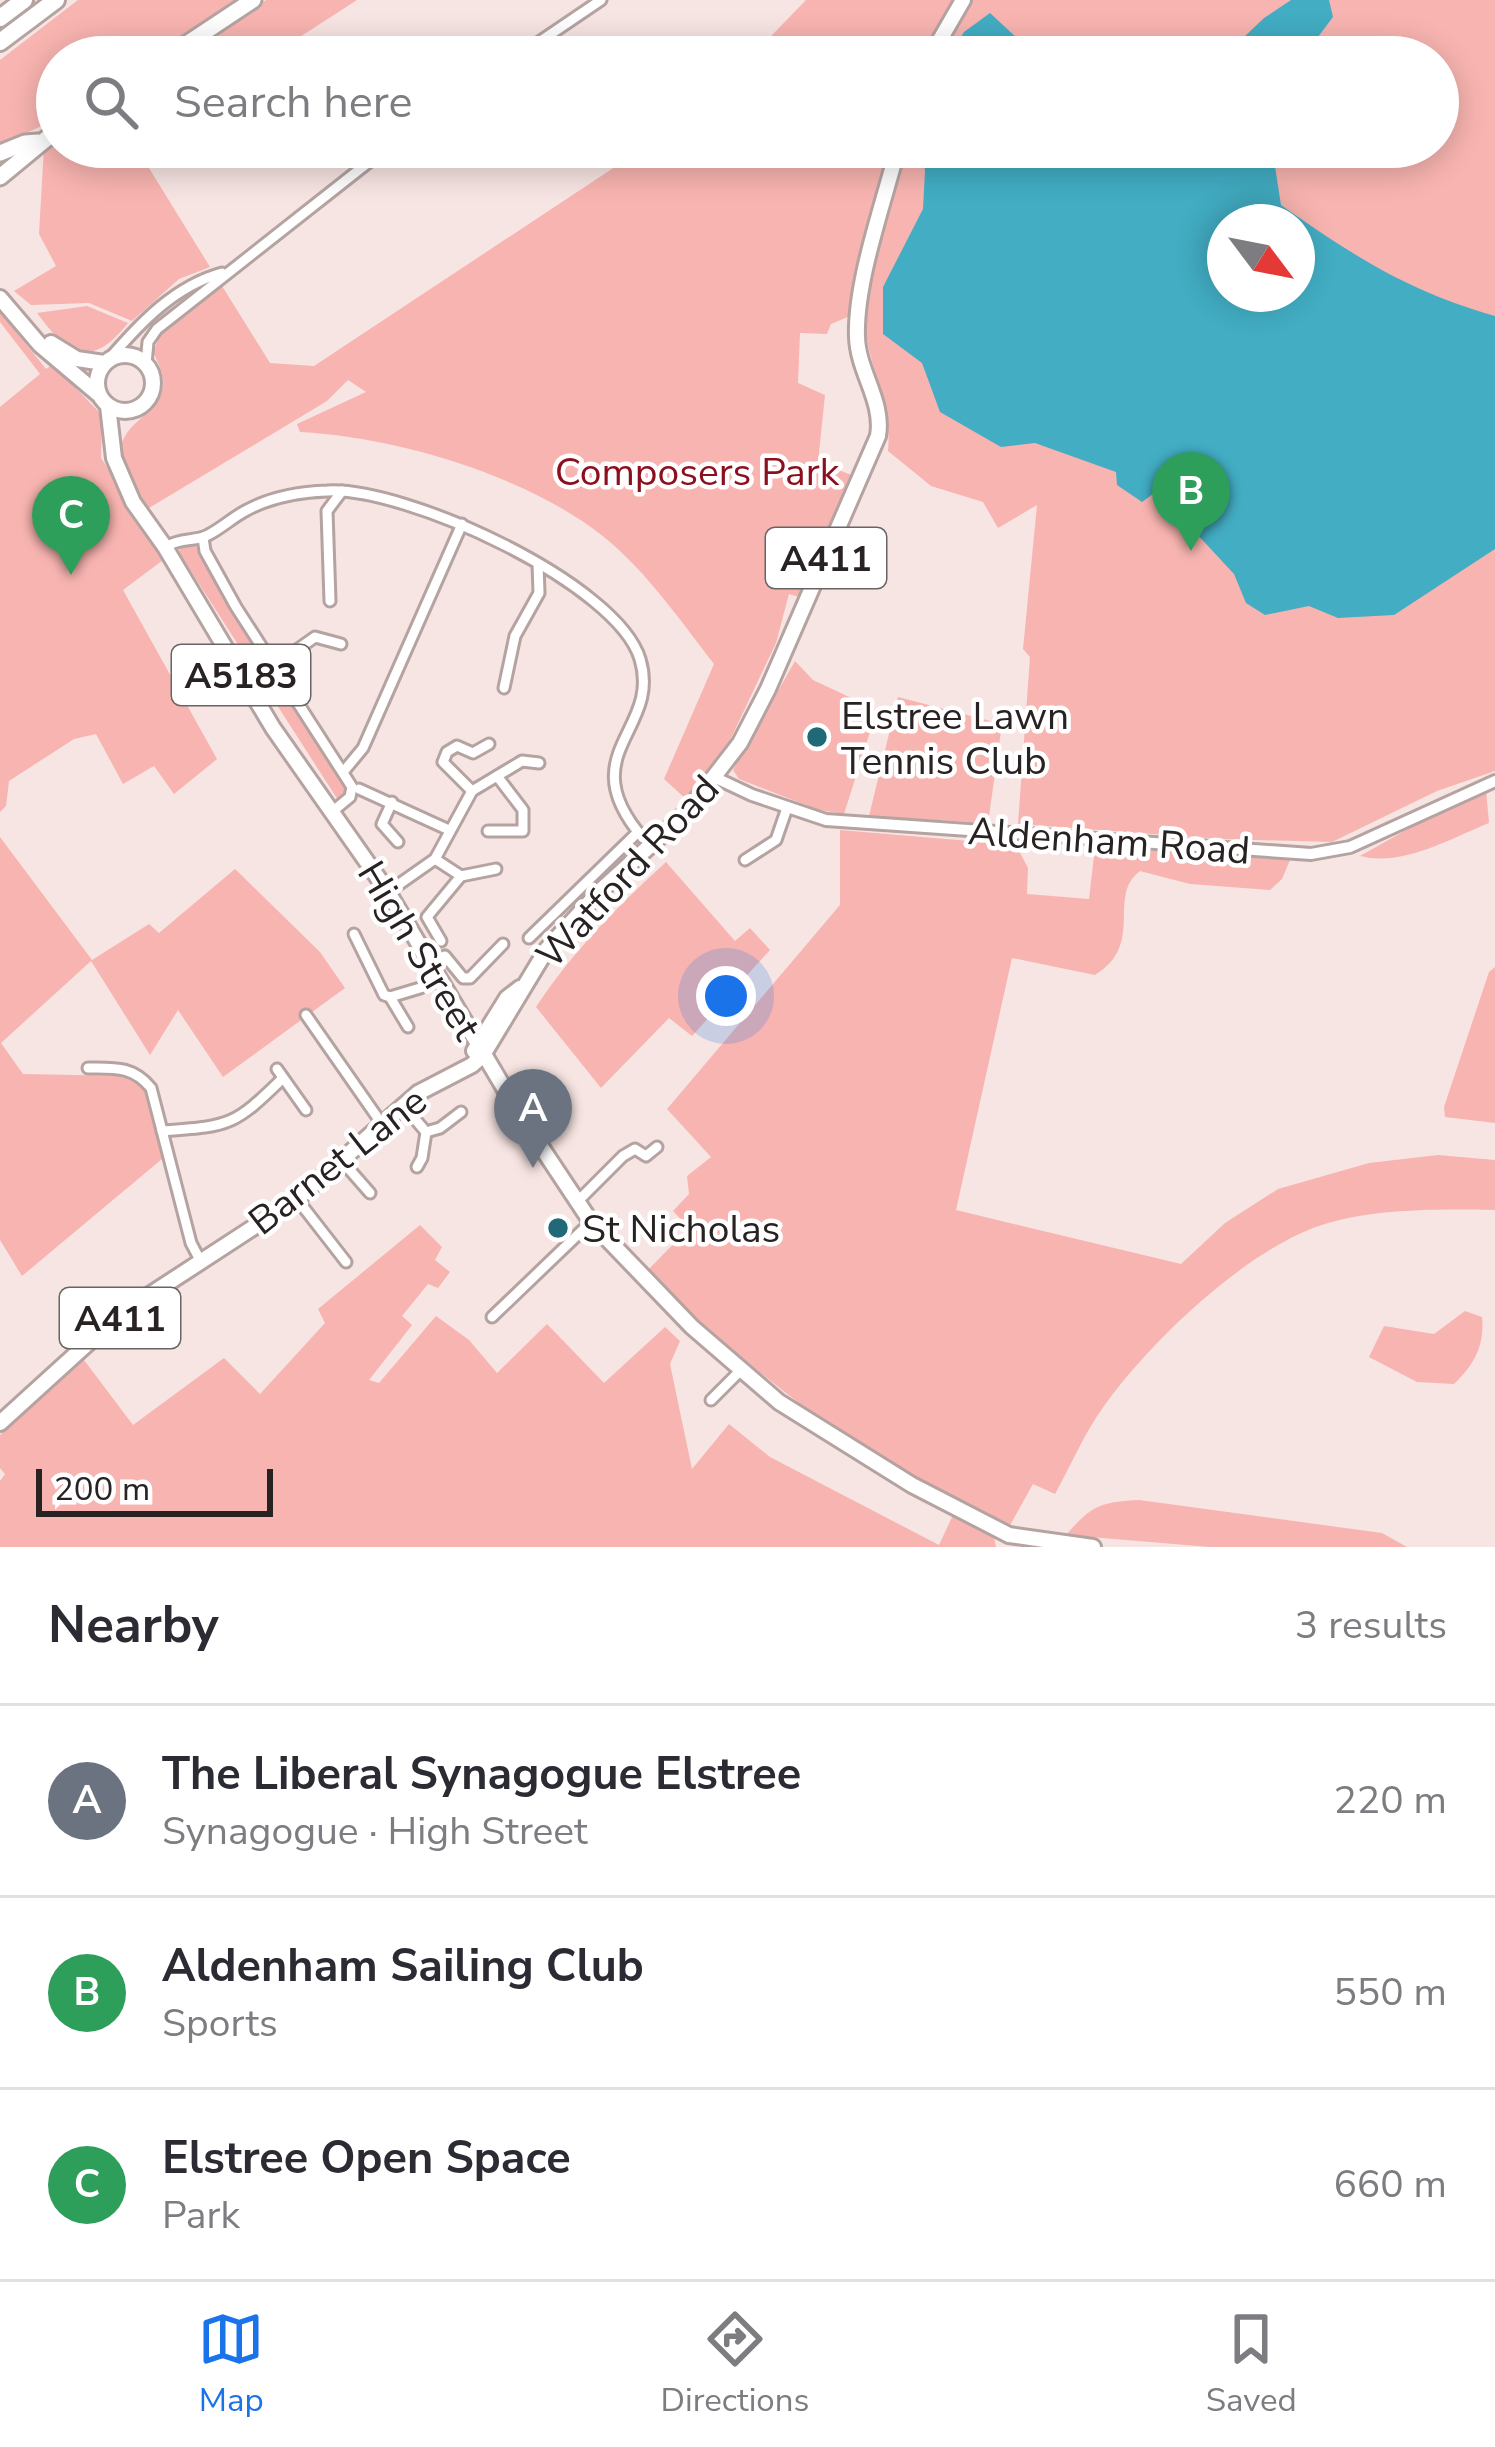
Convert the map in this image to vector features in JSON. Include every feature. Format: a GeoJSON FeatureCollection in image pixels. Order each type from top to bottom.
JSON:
{"type":"FeatureCollection","features":[{"type":"Feature","properties":{"kind":"highway"},"geometry":{"type":"LineString","coordinates":[[0,42],[56,0]]}},
{"type":"Feature","properties":{"kind":"highway"},"geometry":{"type":"LineString","coordinates":[[199,36],[254,0]]}},
{"type":"Feature","properties":{"kind":"highway"},"geometry":{"type":"LineString","coordinates":[[0,16],[22,1]]}},
{"type":"Feature","properties":{"kind":"highway"},"geometry":{"type":"LineString","coordinates":[[0,153],[36,142]]}},
{"type":"Feature","properties":{"kind":"highway"},"geometry":{"type":"LineString","coordinates":[[0,177],[36,144]]}},
{"type":"Feature","properties":{"kind":"main road"},"geometry":{"type":"LineString","coordinates":[[942,36],[963,0]]}},
{"type":"Feature","properties":{"kind":"main road","name":"Watford Road"},"geometry":{"type":"LineString","coordinates":[[484,1056],[493,1018],[507,998],[521,987],[575,915],[667,832],[716,778],[768,689],[878,436],[879,414],[858,356],[856,330],[893,168]]}},
{"type":"Feature","properties":{"kind":"main road"},"geometry":{"type":"LineString","coordinates":[[0,286],[59,351],[76,359],[107,361],[129,354],[146,364],[153,389],[113,440]]}},
{"type":"Feature","properties":{"kind":"main road"},"geometry":{"type":"LineString","coordinates":[[0,298],[40,345],[103,400],[134,409]]}},
{"type":"Feature","properties":{"kind":"main road"},"geometry":{"type":"LineString","coordinates":[[103,400],[97,378],[107,361]]}},
{"type":"Feature","properties":{"kind":"main road","name":"A5183"},"geometry":{"type":"LineString","coordinates":[[103,400],[125,487],[265,715],[333,811]]}},
{"type":"Feature","properties":{"kind":"main road","name":"High Street"},"geometry":{"type":"LineString","coordinates":[[333,811],[388,892],[576,1203],[692,1327],[741,1370]]}},
{"type":"Feature","properties":{"kind":"main road","name":"Watford Road"},"geometry":{"type":"LineString","coordinates":[[484,1056],[521,987]]}},
{"type":"Feature","properties":{"kind":"main road"},"geometry":{"type":"LineString","coordinates":[[462,1019],[481,1023],[493,1018]]}},
{"type":"Feature","properties":{"kind":"main road","name":"Barnet Lane"},"geometry":{"type":"LineString","coordinates":[[0,1423],[98,1334],[200,1260],[297,1199],[403,1105],[484,1056]]}},
{"type":"Feature","properties":{"kind":"main road","name":"A5183"},"geometry":{"type":"LineString","coordinates":[[741,1370],[779,1402],[856,1451],[1009,1535],[1093,1547]]}},
{"type":"Feature","properties":{"kind":"street"},"geometry":{"type":"LineString","coordinates":[[548,36],[601,0]]}},
{"type":"Feature","properties":{"kind":"street"},"geometry":{"type":"LineString","coordinates":[[146,364],[148,342],[157,328],[360,168]]}},
{"type":"Feature","properties":{"kind":"street"},"geometry":{"type":"LineString","coordinates":[[107,361],[149,315],[194,284],[222,273]]}},
{"type":"Feature","properties":{"kind":"street"},"geometry":{"type":"LineString","coordinates":[[165,547],[184,537],[203,538],[248,509],[307,493],[343,490],[394,500],[462,524],[538,564],[625,632],[642,664],[642,693],[614,765],[616,796],[640,835],[529,938]]}},
{"type":"Feature","properties":{"kind":"street"},"geometry":{"type":"LineString","coordinates":[[330,601],[327,511],[343,490]]}},
{"type":"Feature","properties":{"kind":"street"},"geometry":{"type":"LineString","coordinates":[[307,493],[327,511]]}},
{"type":"Feature","properties":{"kind":"street"},"geometry":{"type":"LineString","coordinates":[[344,771],[363,748],[462,524]]}},
{"type":"Feature","properties":{"kind":"street"},"geometry":{"type":"LineString","coordinates":[[203,538],[205,551],[274,666],[344,771],[352,792],[333,811]]}},
{"type":"Feature","properties":{"kind":"street"},"geometry":{"type":"LineString","coordinates":[[504,688],[515,636],[539,593],[538,564]]}},
{"type":"Feature","properties":{"kind":"street"},"geometry":{"type":"LineString","coordinates":[[539,593],[568,584]]}},
{"type":"Feature","properties":{"kind":"street"},"geometry":{"type":"LineString","coordinates":[[274,666],[315,637],[341,644]]}},
{"type":"Feature","properties":{"kind":"street"},"geometry":{"type":"LineString","coordinates":[[472,791],[443,762],[457,746],[473,753],[489,744]]}},
{"type":"Feature","properties":{"kind":"street"},"geometry":{"type":"LineString","coordinates":[[388,892],[435,860],[472,791],[522,761],[539,763]]}},
{"type":"Feature","properties":{"kind":"street"},"geometry":{"type":"LineString","coordinates":[[488,831],[523,831],[523,810],[497,776]]}},
{"type":"Feature","properties":{"kind":"street","name":"Aldenham Road"},"geometry":{"type":"LineString","coordinates":[[716,778],[826,820],[1311,854],[1350,847],[1495,782]]}},
{"type":"Feature","properties":{"kind":"street"},"geometry":{"type":"LineString","coordinates":[[359,790],[449,830]]}},
{"type":"Feature","properties":{"kind":"street"},"geometry":{"type":"LineString","coordinates":[[392,802],[382,824],[398,842]]}},
{"type":"Feature","properties":{"kind":"street"},"geometry":{"type":"LineString","coordinates":[[746,860],[776,840],[788,808]]}},
{"type":"Feature","properties":{"kind":"street"},"geometry":{"type":"LineString","coordinates":[[435,860],[460,876]]}},
{"type":"Feature","properties":{"kind":"street"},"geometry":{"type":"LineString","coordinates":[[441,941],[427,917],[460,876],[496,869]]}},
{"type":"Feature","properties":{"kind":"street"},"geometry":{"type":"LineString","coordinates":[[354,934],[408,1027]]}},
{"type":"Feature","properties":{"kind":"street"},"geometry":{"type":"LineString","coordinates":[[387,996],[420,988],[446,956],[463,978],[470,979],[502,944]]}},
{"type":"Feature","properties":{"kind":"street"},"geometry":{"type":"LineString","coordinates":[[306,1016],[382,1124]]}},
{"type":"Feature","properties":{"kind":"street"},"geometry":{"type":"LineString","coordinates":[[88,1068],[125,1068],[141,1075],[151,1088],[190,1243],[200,1260]]}},
{"type":"Feature","properties":{"kind":"street"},"geometry":{"type":"LineString","coordinates":[[162,1131],[223,1126],[256,1105],[280,1074],[306,1110]]}},
{"type":"Feature","properties":{"kind":"street"},"geometry":{"type":"LineString","coordinates":[[403,1105],[426,1132],[417,1167]]}},
{"type":"Feature","properties":{"kind":"street"},"geometry":{"type":"LineString","coordinates":[[426,1132],[461,1112]]}},
{"type":"Feature","properties":{"kind":"street"},"geometry":{"type":"LineString","coordinates":[[576,1203],[622,1156],[635,1149],[646,1156],[657,1147]]}},
{"type":"Feature","properties":{"kind":"street"},"geometry":{"type":"LineString","coordinates":[[342,1161],[370,1193]]}},
{"type":"Feature","properties":{"kind":"street"},"geometry":{"type":"LineString","coordinates":[[297,1199],[346,1262]]}},
{"type":"Feature","properties":{"kind":"street"},"geometry":{"type":"LineString","coordinates":[[493,1317],[591,1222]]}},
{"type":"Feature","properties":{"kind":"street"},"geometry":{"type":"LineString","coordinates":[[711,1400],[741,1370]]}},
{"type":"Feature","properties":{"kind":"green space"},"geometry":{"type":"Polygon","coordinates":[[[78,0],[238,0],[184,36],[36,36],[36,129],[0,145],[0,60],[78,0]]]}},
{"type":"Feature","properties":{"kind":"green space"},"geometry":{"type":"Polygon","coordinates":[[[266,0],[357,0],[301,36],[212,36],[266,0]]]}},
{"type":"Feature","properties":{"kind":"green space"},"geometry":{"type":"Polygon","coordinates":[[[806,0],[954,0],[934,36],[771,36],[806,0]]]}},
{"type":"Feature","properties":{"kind":"green space"},"geometry":{"type":"Polygon","coordinates":[[[968,0],[1495,0],[1495,771],[1437,791],[1332,842],[1018,824],[1030,657],[1023,649],[1037,505],[998,528],[983,502],[931,486],[888,451],[886,415],[866,331],[866,292],[896,168],[1459,168],[1459,36],[947,36],[968,0]]]}},
{"type":"Feature","properties":{"kind":"green space"},"geometry":{"type":"Polygon","coordinates":[[[43,168],[149,168],[210,267],[179,279],[132,321],[89,303],[31,305],[14,291],[56,266],[39,234],[43,168]]]}},
{"type":"Feature","properties":{"kind":"green space","name":"Composers Park"},"geometry":{"type":"Polygon","coordinates":[[[613,168],[885,168],[850,316],[831,324],[827,334],[800,333],[798,383],[825,395],[818,462],[854,476],[802,598],[789,594],[776,643],[723,755],[686,799],[664,779],[714,664],[662,597],[604,537],[573,515],[500,478],[419,451],[300,432],[297,424],[366,392],[348,380],[327,401],[149,508],[129,480],[121,458],[122,442],[161,395],[162,376],[153,352],[162,331],[222,286],[270,363],[314,366],[613,168]]]}},
{"type":"Feature","properties":{"kind":"green space"},"geometry":{"type":"Polygon","coordinates":[[[87,306],[128,323],[115,338],[91,352],[70,347],[37,313],[87,306]]]}},
{"type":"Feature","properties":{"kind":"green space"},"geometry":{"type":"Polygon","coordinates":[[[0,312],[46,369],[52,365],[102,415],[101,458],[159,546],[163,560],[123,590],[217,759],[174,794],[154,766],[123,784],[96,734],[74,739],[9,781],[6,806],[0,812],[0,407],[40,374],[0,322],[0,312]]]}},
{"type":"Feature","properties":{"kind":"green space"},"geometry":{"type":"Polygon","coordinates":[[[189,543],[197,547],[345,778],[348,788],[338,800],[178,551],[189,543]]]}},
{"type":"Feature","properties":{"kind":"green space","name":"Elstree Lawn Tennis Club"},"geometry":{"type":"Polygon","coordinates":[[[795,661],[813,680],[877,710],[844,814],[819,810],[739,779],[733,770],[795,661]]]}},
{"type":"Feature","properties":{"kind":"green space"},"geometry":{"type":"Polygon","coordinates":[[[898,697],[1002,724],[988,823],[869,816],[898,697]]]}},
{"type":"Feature","properties":{"kind":"green space"},"geometry":{"type":"Polygon","coordinates":[[[1486,790],[1489,823],[1409,855],[1360,856],[1447,807],[1486,790]]]}},
{"type":"Feature","properties":{"kind":"green space"},"geometry":{"type":"Polygon","coordinates":[[[840,830],[1016,845],[1028,868],[1027,894],[1089,899],[1095,847],[1290,860],[1282,879],[1270,890],[1190,884],[1140,871],[1126,893],[1119,949],[1095,975],[1012,958],[956,1210],[1181,1264],[1225,1223],[1278,1189],[1369,1163],[1438,1155],[1495,1160],[1495,1210],[1379,1213],[1334,1221],[1256,1259],[1198,1304],[1146,1355],[1097,1416],[1055,1494],[1033,1484],[1009,1527],[901,1471],[788,1395],[646,1272],[689,1228],[673,1211],[689,1194],[687,1176],[711,1157],[667,1109],[840,905],[840,830]]]}},
{"type":"Feature","properties":{"kind":"green space"},"geometry":{"type":"Polygon","coordinates":[[[0,837],[92,960],[149,924],[159,933],[235,869],[320,952],[345,988],[223,1077],[178,1010],[150,1055],[91,961],[1,1043],[23,1074],[130,1076],[140,1082],[152,1101],[162,1159],[22,1276],[0,1240],[0,837]]]}},
{"type":"Feature","properties":{"kind":"green space"},"geometry":{"type":"Polygon","coordinates":[[[666,862],[735,941],[750,928],[770,950],[692,1036],[669,1018],[601,1088],[536,1007],[596,930],[666,862]]]}},
{"type":"Feature","properties":{"kind":"green space"},"geometry":{"type":"Polygon","coordinates":[[[1495,967],[1495,1123],[1445,1117],[1444,1107],[1489,972],[1495,967]]]}},
{"type":"Feature","properties":{"kind":"green space"},"geometry":{"type":"Polygon","coordinates":[[[420,1225],[442,1247],[435,1260],[450,1272],[438,1288],[428,1284],[402,1316],[412,1325],[369,1380],[379,1383],[436,1316],[469,1340],[497,1373],[547,1324],[604,1383],[665,1327],[680,1341],[670,1364],[692,1469],[729,1424],[770,1457],[939,1545],[953,1515],[994,1537],[996,1547],[0,1547],[0,1481],[5,1474],[0,1468],[0,1435],[84,1360],[133,1425],[224,1358],[260,1394],[325,1323],[318,1309],[420,1225]]]}},
{"type":"Feature","properties":{"kind":"green space"},"geometry":{"type":"Polygon","coordinates":[[[1465,1311],[1482,1317],[1482,1337],[1472,1362],[1454,1384],[1417,1382],[1369,1357],[1384,1326],[1434,1334],[1465,1311]]]}},
{"type":"Feature","properties":{"kind":"green space"},"geometry":{"type":"Polygon","coordinates":[[[1139,1500],[1382,1533],[1407,1547],[1210,1547],[1066,1535],[1097,1507],[1139,1500]]]}},
{"type":"Feature","properties":{"kind":"water"},"geometry":{"type":"Polygon","coordinates":[[[1291,0],[1329,0],[1333,17],[1319,36],[1245,36],[1291,0]]]}},
{"type":"Feature","properties":{"kind":"water"},"geometry":{"type":"Polygon","coordinates":[[[990,13],[1015,36],[962,36],[990,13]]]}},
{"type":"Feature","properties":{"kind":"water"},"geometry":{"type":"Polygon","coordinates":[[[924,168],[1275,168],[1281,204],[1207,204],[1207,312],[1315,312],[1315,229],[1383,271],[1495,316],[1495,549],[1394,615],[1338,618],[1309,606],[1265,615],[1246,603],[1234,574],[1157,491],[1142,502],[1117,485],[1116,472],[1035,443],[1001,447],[940,412],[922,363],[883,334],[883,287],[923,209],[924,168]]]}},
{"type":"Feature","properties":{"kind":"place","name":"Aldenham Sailing Club"},"geometry":{"type":"Point","coordinates":[1191,551]}},
{"type":"Feature","properties":{"kind":"place","name":"Elstree Open Space"},"geometry":{"type":"Point","coordinates":[71,575]}},
{"type":"Feature","properties":{"kind":"place","name":"Elstree Lawn Tennis Club"},"geometry":{"type":"Point","coordinates":[817,737]}},
{"type":"Feature","properties":{"kind":"place","name":"The Liberal Synagogue Elstree"},"geometry":{"type":"Point","coordinates":[533,1168]}},
{"type":"Feature","properties":{"kind":"place","name":"St Nicholas"},"geometry":{"type":"Point","coordinates":[558,1228]}}]}
